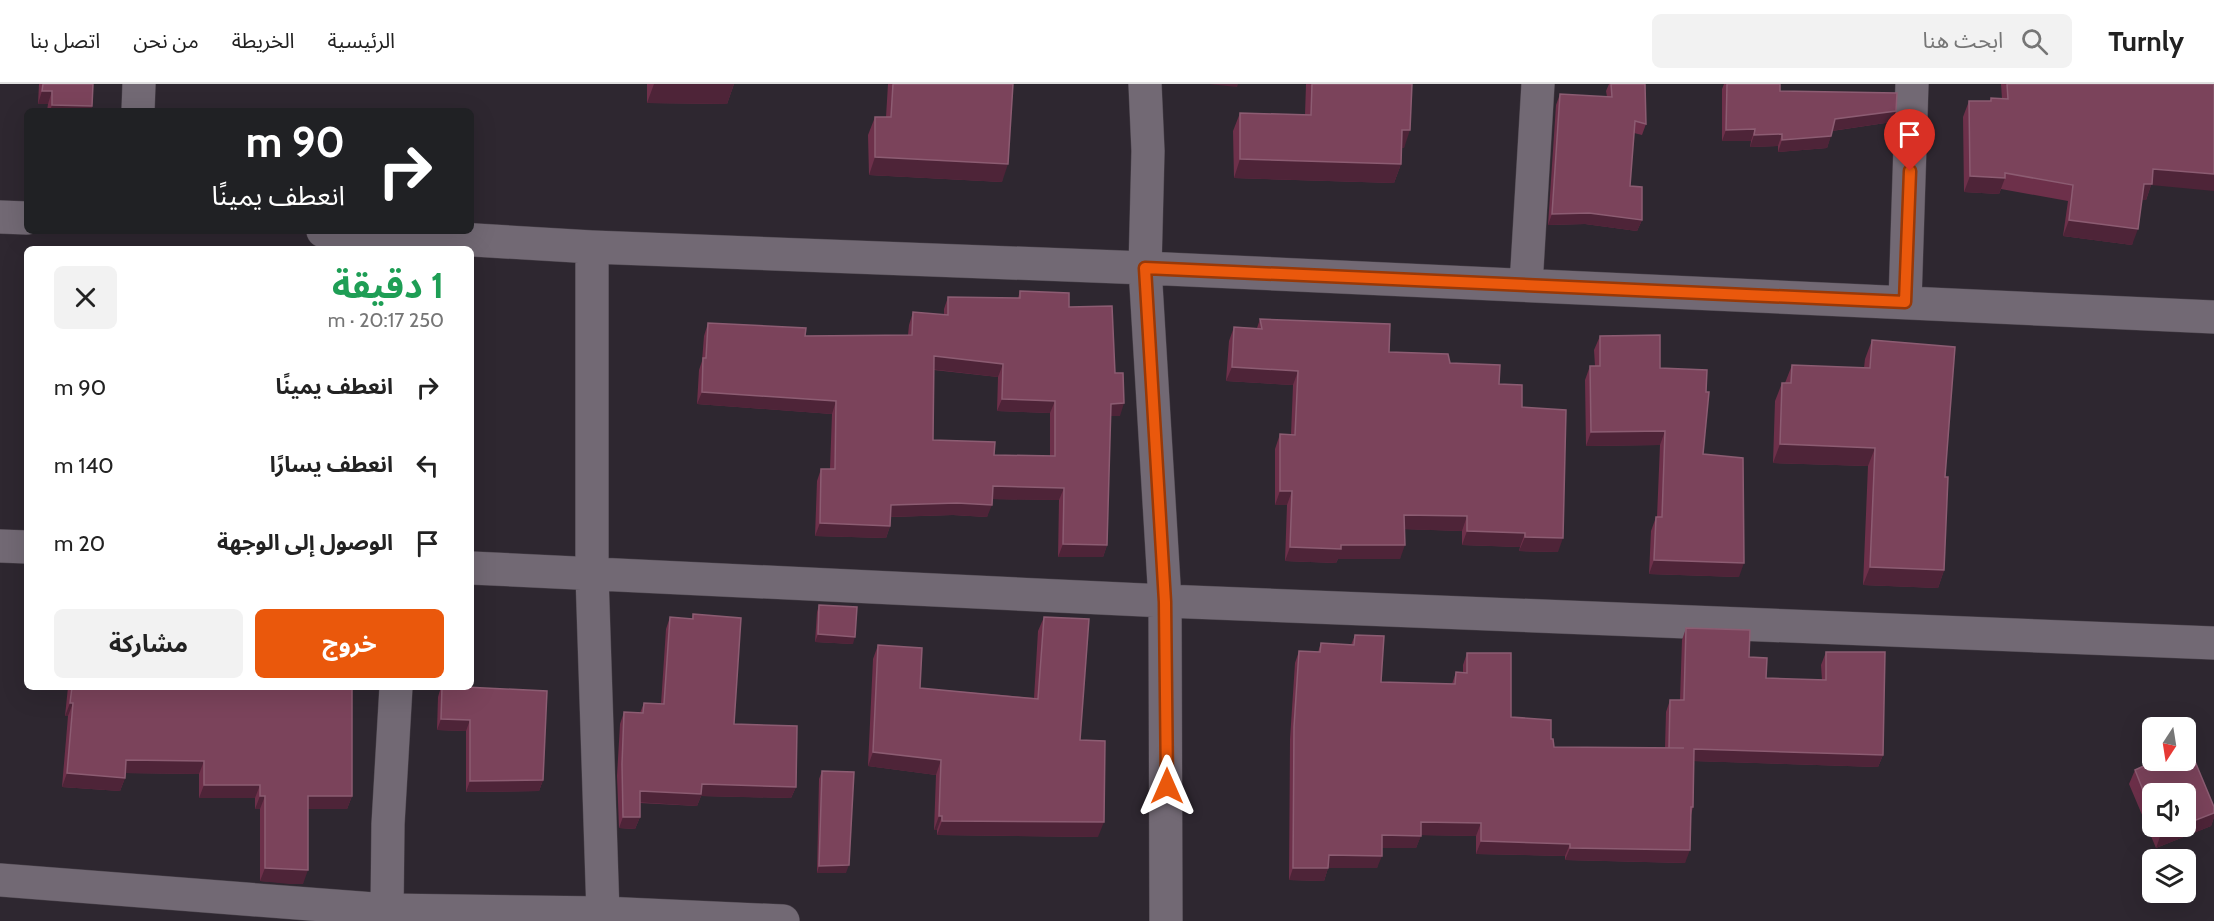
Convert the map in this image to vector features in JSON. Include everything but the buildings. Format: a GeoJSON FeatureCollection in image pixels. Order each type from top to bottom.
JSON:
{"type":"FeatureCollection","features":[{"type":"Feature","properties":{"kind":"street"},"geometry":{"type":"LineString","coordinates":[[138,108],[139,84]]}},
{"type":"Feature","properties":{"kind":"street"},"geometry":{"type":"LineString","coordinates":[[1145,84],[1148,151],[1145,268],[1165,602],[1166,921]]}},
{"type":"Feature","properties":{"kind":"street"},"geometry":{"type":"LineString","coordinates":[[1526,285],[1538,84]]}},
{"type":"Feature","properties":{"kind":"street"},"geometry":{"type":"LineString","coordinates":[[1905,302],[1912,84]]}},
{"type":"Feature","properties":{"kind":"street"},"geometry":{"type":"LineString","coordinates":[[0,216],[24,218]]}},
{"type":"Feature","properties":{"kind":"street"},"geometry":{"type":"LineString","coordinates":[[347,234],[412,242],[1145,268],[2214,317]]}},
{"type":"Feature","properties":{"kind":"street"},"geometry":{"type":"LineString","coordinates":[[592,247],[592,575],[603,913]]}},
{"type":"Feature","properties":{"kind":"street"},"geometry":{"type":"LineString","coordinates":[[0,546],[24,548]]}},
{"type":"Feature","properties":{"kind":"street"},"geometry":{"type":"LineString","coordinates":[[474,568],[1165,602],[2214,643]]}},
{"type":"Feature","properties":{"kind":"street"},"geometry":{"type":"LineString","coordinates":[[387,910],[388,824],[396,690]]}},
{"type":"Feature","properties":{"kind":"street"},"geometry":{"type":"LineString","coordinates":[[0,880],[309,912],[387,910],[603,913],[783,921]]}},
{"type":"Feature","properties":{"kind":"route"},"geometry":{"type":"LineString","coordinates":[[1167,786],[1165,602],[1145,268],[1905,302],[1910,171]]}}]}
